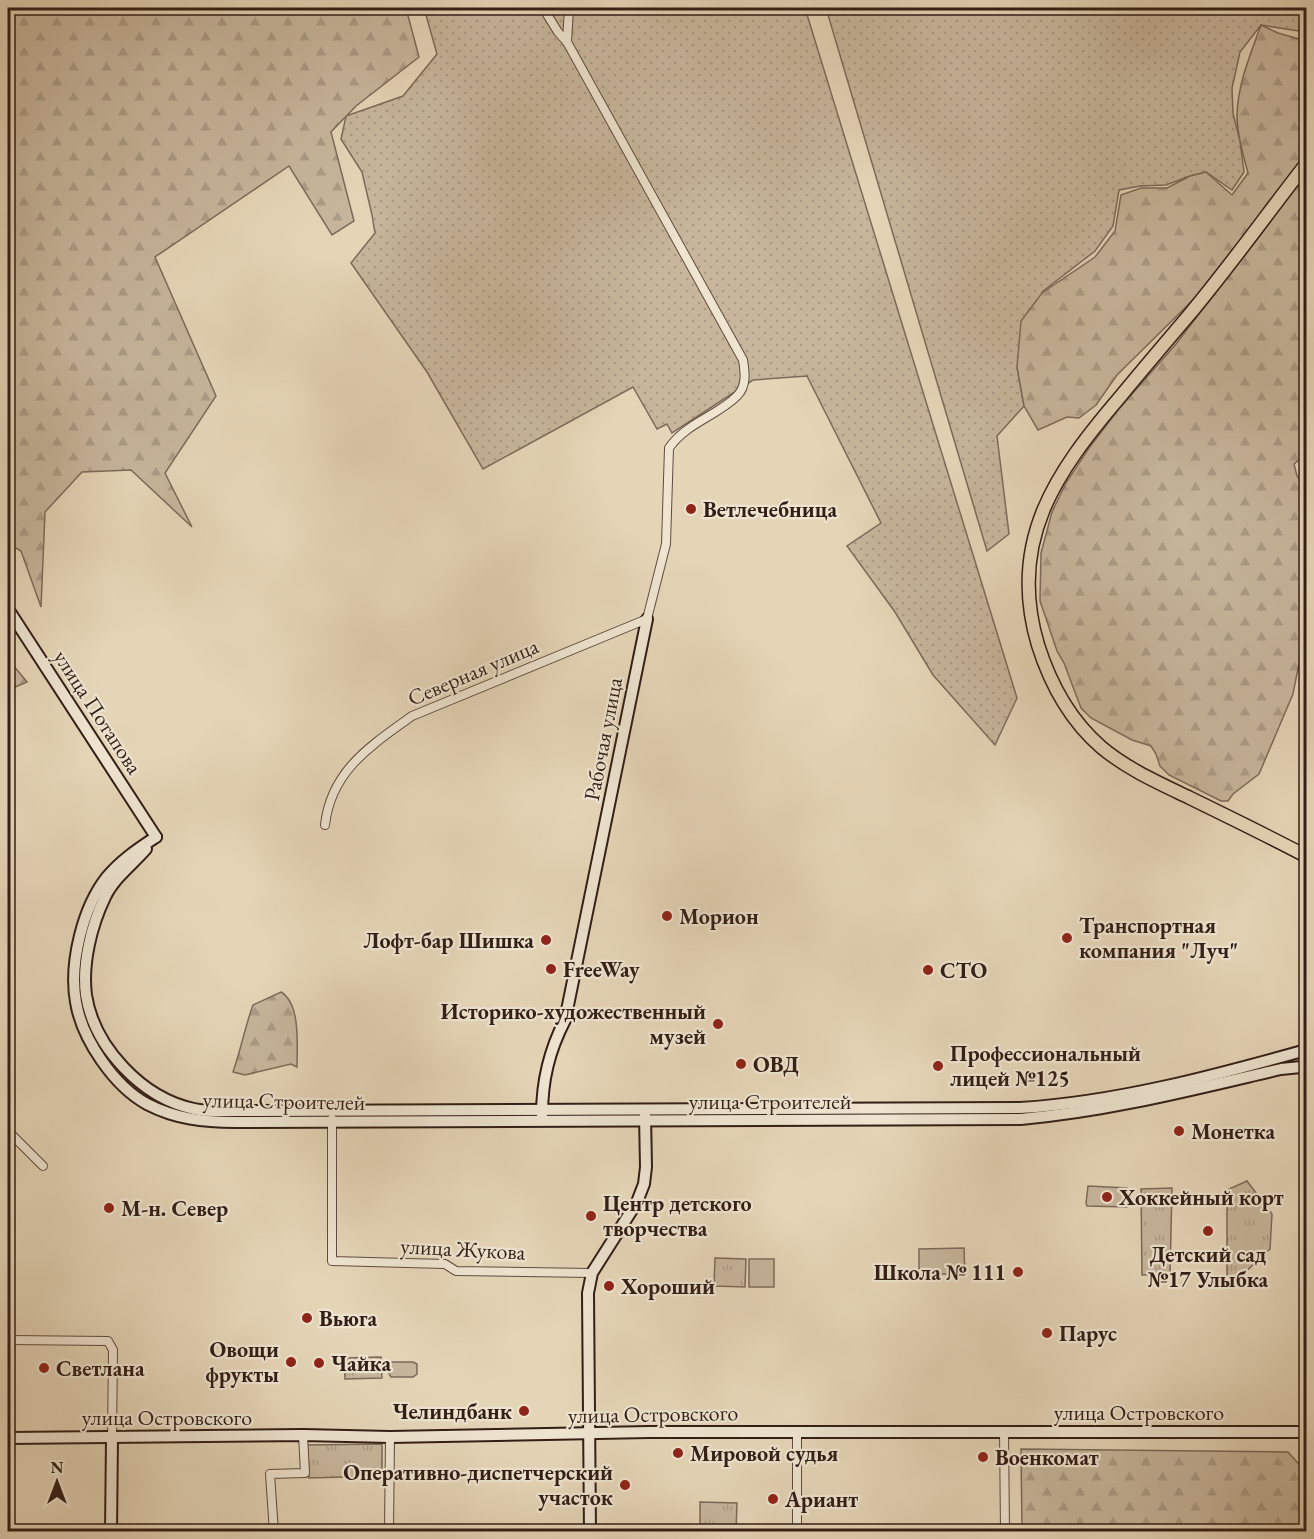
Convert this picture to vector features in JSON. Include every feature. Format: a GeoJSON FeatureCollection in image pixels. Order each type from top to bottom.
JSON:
{"type":"FeatureCollection","features":[{"type":"Feature","properties":{"kind":"main road"},"geometry":{"type":"LineString","coordinates":[[1306,164],[1206,294],[1093,428],[1069,461],[1052,489],[1040,516],[1032,551],[1029,593],[1035,633],[1048,673],[1072,715],[1096,742],[1123,763],[1147,777],[1306,856]]}},
{"type":"Feature","properties":{"kind":"street"},"geometry":{"type":"LineString","coordinates":[[543,8],[567,42]]}},
{"type":"Feature","properties":{"kind":"street"},"geometry":{"type":"LineString","coordinates":[[567,42],[569,8]]}},
{"type":"Feature","properties":{"kind":"street","name":"Рабочая улица"},"geometry":{"type":"LineString","coordinates":[[542,1115],[542,1098],[550,1053],[565,1020],[647,619],[666,544],[669,448],[676,437],[738,395],[745,381],[743,360],[567,42]]}},
{"type":"Feature","properties":{"kind":"street","name":"улица Потапова"},"geometry":{"type":"LineString","coordinates":[[8,609],[156,837]]}},
{"type":"Feature","properties":{"kind":"street","name":"Северная улица"},"geometry":{"type":"LineString","coordinates":[[325,825],[327,809],[350,765],[412,716],[647,619]]}},
{"type":"Feature","properties":{"kind":"street","name":"улица Строителей"},"geometry":{"type":"LineString","coordinates":[[156,837],[115,881],[105,898],[80,962],[89,1008],[106,1045],[132,1076],[160,1096],[191,1108],[209,1111],[332,1116],[645,1114],[1046,1106],[1138,1092],[1277,1060],[1306,1050]]}},
{"type":"Feature","properties":{"kind":"street","name":"улица Строителей"},"geometry":{"type":"LineString","coordinates":[[645,1114],[1021,1119],[1071,1114],[1140,1102],[1281,1069],[1301,1067],[1306,1069]]}},
{"type":"Feature","properties":{"kind":"street"},"geometry":{"type":"LineString","coordinates":[[590,1532],[588,1293],[592,1273],[637,1203],[644,1184],[645,1114]]}},
{"type":"Feature","properties":{"kind":"street","name":"улица Жукова"},"geometry":{"type":"LineString","coordinates":[[332,1116],[332,1261],[445,1264],[456,1271],[592,1273]]}},
{"type":"Feature","properties":{"kind":"street"},"geometry":{"type":"LineString","coordinates":[[8,1131],[43,1166]]}},
{"type":"Feature","properties":{"kind":"street"},"geometry":{"type":"LineString","coordinates":[[8,1340],[108,1341],[113,1350],[111,1532]]}},
{"type":"Feature","properties":{"kind":"street"},"geometry":{"type":"LineString","coordinates":[[1004,1431],[1005,1532]]}},
{"type":"Feature","properties":{"kind":"street","name":"улица Островского"},"geometry":{"type":"LineString","coordinates":[[8,1438],[303,1435],[390,1437],[649,1432],[1304,1432]]}},
{"type":"Feature","properties":{"kind":"street"},"geometry":{"type":"LineString","coordinates":[[797,1433],[797,1532]]}},
{"type":"Feature","properties":{"kind":"street"},"geometry":{"type":"LineString","coordinates":[[274,1532],[270,1474],[305,1473],[303,1435]]}},
{"type":"Feature","properties":{"kind":"street"},"geometry":{"type":"LineString","coordinates":[[389,1532],[390,1437]]}},
{"type":"Feature","properties":{"kind":"green space"},"geometry":{"type":"Polygon","coordinates":[[[8,8],[406,8],[419,57],[356,106],[331,132],[354,221],[332,235],[289,166],[155,257],[216,396],[165,473],[192,527],[131,470],[82,472],[45,512],[41,607],[21,551],[8,543],[8,8]]]}},
{"type":"Feature","properties":{"kind":"green space"},"geometry":{"type":"Polygon","coordinates":[[[424,8],[805,8],[1017,698],[995,745],[933,675],[895,612],[847,546],[881,523],[807,376],[753,380],[672,433],[667,424],[657,429],[633,387],[483,469],[427,372],[351,263],[375,233],[362,172],[341,139],[346,116],[403,96],[437,54],[424,8]]]}},
{"type":"Feature","properties":{"kind":"green space"},"geometry":{"type":"Polygon","coordinates":[[[826,8],[1306,8],[1306,32],[1261,25],[1240,52],[1232,88],[1233,113],[1244,172],[1232,190],[1206,172],[1166,185],[1119,190],[1113,226],[1095,251],[1042,292],[1017,367],[1024,406],[997,436],[1009,534],[987,551],[826,8]]]}},
{"type":"Feature","properties":{"kind":"green space"},"geometry":{"type":"Polygon","coordinates":[[[1261,25],[1278,33],[1306,41],[1306,156],[1197,296],[1117,375],[1096,405],[1079,418],[1067,417],[1038,430],[1024,406],[1017,367],[1021,321],[1042,293],[1095,257],[1115,231],[1121,195],[1141,188],[1167,188],[1190,176],[1206,172],[1232,195],[1248,173],[1238,129],[1238,102],[1246,68],[1261,25]]]}},
{"type":"Feature","properties":{"kind":"green space"},"geometry":{"type":"Polygon","coordinates":[[[1306,175],[1306,454],[1294,464],[1297,476],[1306,487],[1306,637],[1293,694],[1259,774],[1233,794],[1228,801],[1221,801],[1169,775],[1160,766],[1151,746],[1132,740],[1091,718],[1081,708],[1057,651],[1040,601],[1041,553],[1052,512],[1066,483],[1089,448],[1118,410],[1176,344],[1306,175]]]}},
{"type":"Feature","properties":{"kind":"green space"},"geometry":{"type":"Polygon","coordinates":[[[8,659],[27,682],[8,690],[8,659]]]}},
{"type":"Feature","properties":{"kind":"green space"},"geometry":{"type":"Polygon","coordinates":[[[281,992],[292,1006],[295,1015],[297,1067],[291,1064],[245,1075],[233,1072],[253,1005],[281,992]]]}},
{"type":"Feature","properties":{"kind":"green space"},"geometry":{"type":"Polygon","coordinates":[[[1247,1181],[1272,1214],[1270,1249],[1239,1278],[1227,1279],[1227,1190],[1247,1181]]]}},
{"type":"Feature","properties":{"kind":"green space","name":"Хоккейный корт"},"geometry":{"type":"Polygon","coordinates":[[[1088,1186],[1127,1188],[1127,1207],[1087,1206],[1088,1186]]]}},
{"type":"Feature","properties":{"kind":"green space"},"geometry":{"type":"Polygon","coordinates":[[[1172,1188],[1170,1274],[1142,1275],[1141,1189],[1172,1188]]]}},
{"type":"Feature","properties":{"kind":"green space"},"geometry":{"type":"Polygon","coordinates":[[[964,1248],[965,1274],[919,1274],[919,1249],[964,1248]]]}},
{"type":"Feature","properties":{"kind":"green space"},"geometry":{"type":"Polygon","coordinates":[[[715,1258],[746,1259],[745,1287],[714,1286],[715,1258]]]}},
{"type":"Feature","properties":{"kind":"green space"},"geometry":{"type":"Polygon","coordinates":[[[749,1259],[774,1259],[774,1287],[749,1287],[749,1259]]]}},
{"type":"Feature","properties":{"kind":"green space"},"geometry":{"type":"Polygon","coordinates":[[[381,1357],[382,1378],[345,1379],[344,1358],[381,1357]]]}},
{"type":"Feature","properties":{"kind":"green space"},"geometry":{"type":"Polygon","coordinates":[[[391,1362],[413,1362],[417,1364],[417,1374],[413,1377],[391,1377],[387,1370],[391,1362]]]}},
{"type":"Feature","properties":{"kind":"green space"},"geometry":{"type":"Polygon","coordinates":[[[382,1444],[382,1476],[309,1478],[307,1445],[382,1444]]]}},
{"type":"Feature","properties":{"kind":"green space"},"geometry":{"type":"Polygon","coordinates":[[[1021,1449],[1288,1452],[1306,1472],[1306,1527],[1293,1527],[1292,1532],[1022,1531],[1021,1449]]]}},
{"type":"Feature","properties":{"kind":"green space"},"geometry":{"type":"Polygon","coordinates":[[[700,1502],[737,1503],[736,1531],[700,1531],[700,1502]]]}},
{"type":"Feature","properties":{"kind":"place","name":"Ветлечебница"},"geometry":{"type":"Point","coordinates":[691,509]}},
{"type":"Feature","properties":{"kind":"place","name":"Морион"},"geometry":{"type":"Point","coordinates":[667,916]}},
{"type":"Feature","properties":{"kind":"place","name":"Транспортная компания \"Луч\""},"geometry":{"type":"Point","coordinates":[1067,938]}},
{"type":"Feature","properties":{"kind":"place","name":"Лофт-бар Шишка"},"geometry":{"type":"Point","coordinates":[546,940]}},
{"type":"Feature","properties":{"kind":"place","name":"FreeWay"},"geometry":{"type":"Point","coordinates":[551,969]}},
{"type":"Feature","properties":{"kind":"place","name":"СТО"},"geometry":{"type":"Point","coordinates":[928,970]}},
{"type":"Feature","properties":{"kind":"place","name":"Историко-художественный музей"},"geometry":{"type":"Point","coordinates":[718,1024]}},
{"type":"Feature","properties":{"kind":"place","name":"ОВД"},"geometry":{"type":"Point","coordinates":[741,1064]}},
{"type":"Feature","properties":{"kind":"place","name":"Профессиональный лицей №125"},"geometry":{"type":"Point","coordinates":[938,1066]}},
{"type":"Feature","properties":{"kind":"place","name":"Монетка"},"geometry":{"type":"Point","coordinates":[1179,1131]}},
{"type":"Feature","properties":{"kind":"place","name":"Хоккейный корт"},"geometry":{"type":"Point","coordinates":[1107,1197]}},
{"type":"Feature","properties":{"kind":"place","name":"М-н. Север"},"geometry":{"type":"Point","coordinates":[109,1208]}},
{"type":"Feature","properties":{"kind":"place","name":"Центр детского творчества"},"geometry":{"type":"Point","coordinates":[591,1216]}},
{"type":"Feature","properties":{"kind":"place","name":"Детский сад №17 Улыбка"},"geometry":{"type":"Point","coordinates":[1208,1231]}},
{"type":"Feature","properties":{"kind":"place","name":"Школа № 111"},"geometry":{"type":"Point","coordinates":[1018,1272]}},
{"type":"Feature","properties":{"kind":"place","name":"Хороший"},"geometry":{"type":"Point","coordinates":[609,1286]}},
{"type":"Feature","properties":{"kind":"place","name":"Вьюга"},"geometry":{"type":"Point","coordinates":[307,1318]}},
{"type":"Feature","properties":{"kind":"place","name":"Парус"},"geometry":{"type":"Point","coordinates":[1047,1333]}},
{"type":"Feature","properties":{"kind":"place","name":"Овощи фрукты"},"geometry":{"type":"Point","coordinates":[291,1362]}},
{"type":"Feature","properties":{"kind":"place","name":"Чайка"},"geometry":{"type":"Point","coordinates":[319,1363]}},
{"type":"Feature","properties":{"kind":"place","name":"Светлана"},"geometry":{"type":"Point","coordinates":[44,1368]}},
{"type":"Feature","properties":{"kind":"place","name":"Челиндбанк"},"geometry":{"type":"Point","coordinates":[524,1411]}},
{"type":"Feature","properties":{"kind":"place","name":"Мировой судья"},"geometry":{"type":"Point","coordinates":[678,1453]}},
{"type":"Feature","properties":{"kind":"place","name":"Военкомат"},"geometry":{"type":"Point","coordinates":[983,1457]}},
{"type":"Feature","properties":{"kind":"place","name":"Оперативно-диспетчерский участок"},"geometry":{"type":"Point","coordinates":[625,1485]}},
{"type":"Feature","properties":{"kind":"place","name":"Ариант"},"geometry":{"type":"Point","coordinates":[773,1499]}}]}
